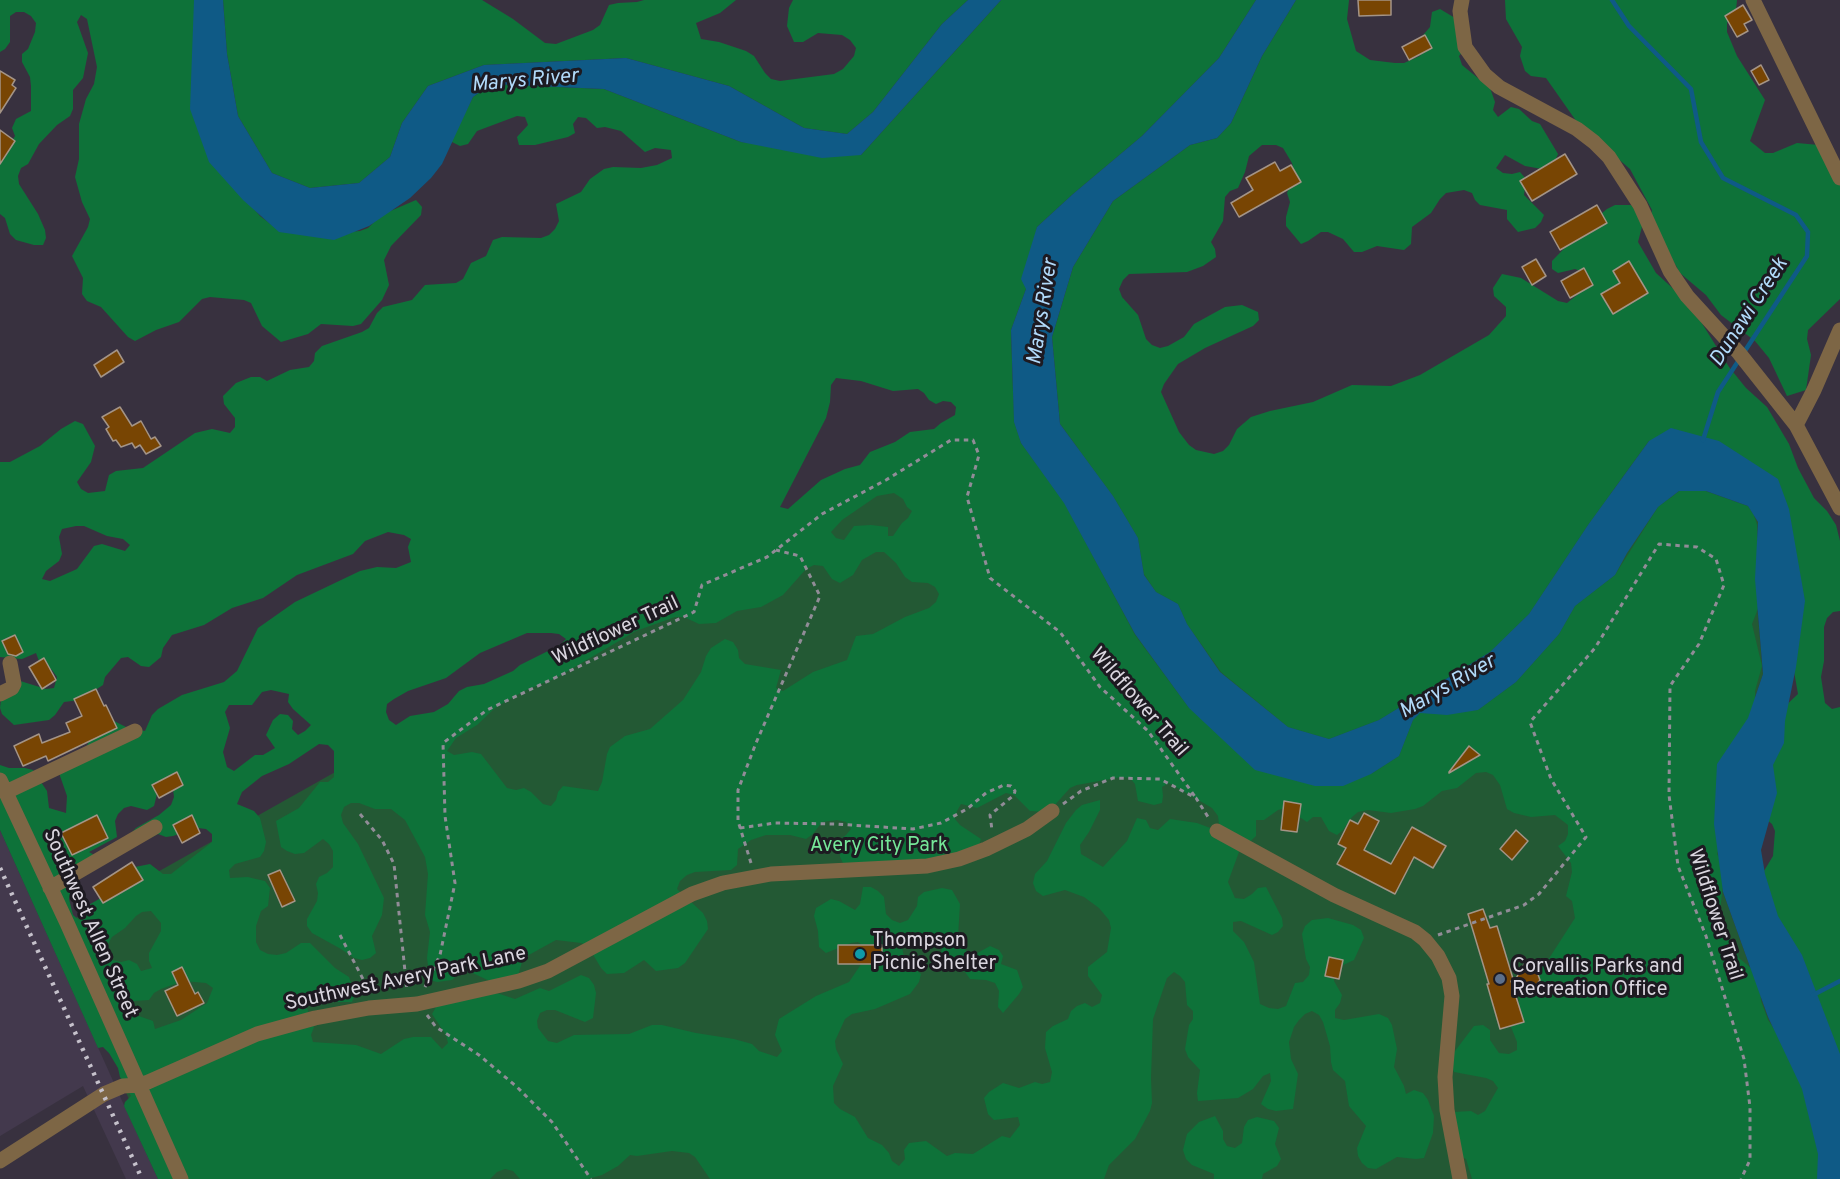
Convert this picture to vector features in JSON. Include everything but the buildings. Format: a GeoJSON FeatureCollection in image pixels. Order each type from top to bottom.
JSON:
{"type":"FeatureCollection","features":[{"type":"Feature","properties":{"kind":"street"},"geometry":{"type":"LineString","coordinates":[[1462,0],[1460,11],[1465,47],[1485,75],[1499,87],[1521,100],[1560,118],[1577,129],[1609,157],[1640,205],[1670,271],[1688,296],[1771,391],[1796,425],[1840,508]]}},
{"type":"Feature","properties":{"kind":"street"},"geometry":{"type":"LineString","coordinates":[[1753,0],[1840,178]]}},
{"type":"Feature","properties":{"kind":"street"},"geometry":{"type":"LineString","coordinates":[[1796,425],[1840,330]]}},
{"type":"Feature","properties":{"kind":"street"},"geometry":{"type":"LineString","coordinates":[[0,694],[12,688],[14,684],[9,663]]}},
{"type":"Feature","properties":{"kind":"street"},"geometry":{"type":"LineString","coordinates":[[3,786],[135,731]]}},
{"type":"Feature","properties":{"kind":"street","name":"Southwest Allen Street"},"geometry":{"type":"LineString","coordinates":[[3,786],[182,1179]]}},
{"type":"Feature","properties":{"kind":"street","name":"Southwest Avery Park Lane"},"geometry":{"type":"LineString","coordinates":[[0,1161],[104,1094],[123,1086],[139,1085],[257,1034],[315,1018],[374,1007],[412,1004],[519,981],[548,971],[692,894],[723,883],[755,876],[818,870],[842,871],[927,866],[959,859],[1027,829],[1052,811]]}},
{"type":"Feature","properties":{"kind":"street"},"geometry":{"type":"LineString","coordinates":[[50,888],[155,827]]}},
{"type":"Feature","properties":{"kind":"street"},"geometry":{"type":"LineString","coordinates":[[1217,831],[1334,895],[1415,932],[1425,940],[1445,966],[1452,996],[1445,1077],[1447,1110],[1460,1179]]}},
{"type":"Feature","properties":{"kind":"path","name":"Wildflower Trail"},"geometry":{"type":"LineString","coordinates":[[412,1004],[440,955],[455,883],[445,816],[443,743],[487,710],[694,612],[702,585],[766,557],[822,514],[886,480],[951,440],[974,440],[979,455],[967,497],[990,578],[1060,632],[1100,687],[1148,731],[1196,798]]}},
{"type":"Feature","properties":{"kind":"path","name":"Wildflower Trail"},"geometry":{"type":"LineString","coordinates":[[1425,940],[1524,905],[1539,894],[1586,837],[1551,779],[1530,722],[1595,648],[1659,544],[1697,547],[1716,559],[1724,585],[1699,644],[1670,686],[1669,795],[1678,866],[1706,936],[1744,1059],[1750,1107],[1750,1160],[1741,1179]]}},
{"type":"Feature","properties":{"kind":"path"},"geometry":{"type":"LineString","coordinates":[[755,876],[740,828],[738,790],[756,742],[820,596],[800,556],[776,550]]}},
{"type":"Feature","properties":{"kind":"path"},"geometry":{"type":"LineString","coordinates":[[1052,811],[1081,791],[1113,778],[1160,779],[1196,798],[1217,831]]}},
{"type":"Feature","properties":{"kind":"path"},"geometry":{"type":"LineString","coordinates":[[740,828],[775,823],[914,829],[941,823],[967,809],[986,793],[1004,785],[1011,786],[1014,795],[990,815],[992,829],[999,843]]}},
{"type":"Feature","properties":{"kind":"path"},"geometry":{"type":"LineString","coordinates":[[360,814],[382,840],[394,864],[412,1004],[436,1027],[479,1055],[517,1087],[552,1122],[591,1179]]}},
{"type":"Feature","properties":{"kind":"path"},"geometry":{"type":"LineString","coordinates":[[340,934],[364,981],[374,1007]]}},
{"type":"Feature","properties":{"kind":"shaded area"},"geometry":{"type":"Polygon","coordinates":[[[0,830],[158,1179],[126,1179],[83,1086],[0,1136],[0,830]]]}},
{"type":"Feature","properties":{"kind":"green space"},"geometry":{"type":"Polygon","coordinates":[[[0,0],[197,0],[254,209],[260,216],[280,231],[308,235],[360,231],[368,228],[381,215],[416,200],[422,207],[421,215],[391,246],[384,260],[389,285],[382,300],[361,324],[353,326],[321,324],[308,334],[281,342],[262,326],[251,303],[244,300],[210,297],[202,299],[179,322],[135,341],[128,337],[101,307],[87,301],[82,294],[83,278],[72,256],[90,219],[82,202],[75,177],[79,159],[79,124],[86,99],[94,84],[97,67],[87,19],[81,15],[77,22],[88,53],[83,78],[73,90],[73,109],[70,116],[57,125],[39,144],[28,164],[21,168],[18,176],[19,184],[45,230],[46,238],[43,245],[16,240],[10,234],[5,218],[0,214],[0,160],[15,136],[12,128],[16,119],[31,111],[30,77],[22,62],[22,54],[28,49],[36,23],[24,12],[16,12],[10,16],[10,42],[0,52],[0,0]]]}},
{"type":"Feature","properties":{"kind":"green space"},"geometry":{"type":"Polygon","coordinates":[[[223,0],[482,0],[545,43],[556,44],[593,30],[600,25],[609,5],[644,0],[736,0],[720,13],[696,23],[701,39],[746,51],[754,56],[771,79],[780,81],[834,74],[843,69],[854,56],[856,48],[842,35],[818,33],[803,42],[794,42],[787,26],[789,8],[793,0],[968,0],[942,24],[873,112],[847,134],[804,128],[729,86],[626,58],[484,65],[428,86],[402,123],[390,157],[359,183],[310,188],[272,173],[238,116],[227,54],[223,0]]]}},
{"type":"Feature","properties":{"kind":"green space"},"geometry":{"type":"Polygon","coordinates":[[[1001,0],[1256,0],[1219,58],[1142,136],[1037,227],[1026,289],[1011,330],[1014,422],[1021,443],[1064,502],[1135,635],[1189,708],[1371,774],[1399,756],[1413,720],[1420,713],[1478,710],[1516,682],[1559,634],[1575,606],[1615,575],[1658,507],[1679,491],[1706,491],[1748,506],[1757,525],[1761,601],[1752,624],[1762,666],[1755,691],[1756,716],[1726,830],[1717,854],[1726,868],[1720,911],[1727,935],[1733,942],[1739,958],[1752,969],[1760,985],[1761,1001],[1768,1020],[1798,1064],[1829,1179],[1472,1179],[1466,1159],[1445,1143],[1444,1126],[1454,1112],[1471,1111],[1478,1115],[1485,1111],[1498,1088],[1493,1081],[1486,1078],[1454,1072],[1451,1064],[1452,1055],[1474,1026],[1483,1025],[1490,1030],[1490,1040],[1499,1053],[1509,1054],[1517,1050],[1517,1042],[1511,1027],[1518,1010],[1519,994],[1524,984],[1548,960],[1575,918],[1572,901],[1566,896],[1572,872],[1571,863],[1558,846],[1565,841],[1568,825],[1555,815],[1531,817],[1507,809],[1500,785],[1493,775],[1486,772],[1476,773],[1457,788],[1442,791],[1423,806],[1415,809],[1391,813],[1368,810],[1358,812],[1337,835],[1329,831],[1321,817],[1313,817],[1307,822],[1286,808],[1278,810],[1264,820],[1256,820],[1256,836],[1239,852],[1228,882],[1235,898],[1244,899],[1258,888],[1266,887],[1282,918],[1283,926],[1272,935],[1241,921],[1233,922],[1233,931],[1244,942],[1254,962],[1260,1004],[1269,1008],[1278,1009],[1286,1006],[1295,983],[1303,982],[1309,975],[1310,967],[1306,959],[1302,934],[1305,926],[1312,920],[1328,918],[1353,925],[1361,930],[1364,938],[1354,960],[1339,967],[1334,973],[1334,981],[1342,995],[1335,1010],[1335,1018],[1344,1020],[1379,1014],[1388,1018],[1392,1025],[1397,1049],[1394,1067],[1406,1094],[1414,1090],[1423,1093],[1434,1116],[1433,1133],[1424,1158],[1397,1157],[1376,1169],[1368,1168],[1362,1163],[1357,1148],[1366,1126],[1349,1106],[1345,1081],[1333,1070],[1330,1046],[1323,1022],[1319,1015],[1312,1011],[1299,1020],[1289,1042],[1291,1059],[1298,1074],[1293,1109],[1276,1111],[1261,1104],[1271,1081],[1270,1073],[1263,1076],[1253,1089],[1238,1098],[1198,1101],[1200,1070],[1188,1057],[1185,1049],[1193,1011],[1187,1005],[1185,982],[1174,972],[1167,978],[1153,1019],[1150,1111],[1135,1139],[1109,1165],[1104,1179],[710,1179],[695,1157],[689,1153],[672,1151],[630,1155],[618,1166],[602,1175],[588,1179],[520,1179],[513,1171],[505,1169],[497,1172],[490,1179],[158,1179],[124,1106],[131,1096],[109,1053],[103,1047],[98,1048],[0,830],[0,765],[33,770],[47,791],[49,808],[66,813],[67,796],[59,773],[83,753],[92,736],[112,720],[128,728],[145,731],[152,715],[158,709],[182,695],[224,682],[237,671],[258,628],[295,602],[360,571],[377,567],[396,568],[411,562],[408,547],[411,539],[388,532],[365,541],[353,554],[297,575],[263,598],[232,608],[204,625],[172,635],[163,648],[161,657],[149,667],[141,666],[128,657],[121,658],[105,677],[103,685],[80,700],[64,702],[49,720],[14,725],[2,714],[0,708],[2,690],[17,680],[46,689],[54,688],[57,677],[52,670],[39,661],[36,653],[22,659],[0,657],[0,462],[10,462],[40,446],[75,421],[83,424],[95,446],[91,462],[77,482],[81,489],[88,493],[105,491],[109,475],[116,471],[143,468],[195,433],[212,429],[230,433],[235,427],[235,418],[224,404],[223,396],[236,383],[251,377],[260,377],[267,381],[290,370],[309,367],[314,361],[315,353],[322,346],[369,328],[383,307],[412,300],[425,285],[456,283],[463,279],[471,263],[486,256],[493,240],[502,237],[541,238],[549,235],[559,221],[556,204],[581,192],[590,179],[604,169],[641,168],[657,165],[672,158],[671,150],[655,148],[645,152],[621,131],[605,127],[597,128],[586,118],[578,117],[573,124],[575,133],[568,137],[535,145],[519,145],[517,137],[528,125],[525,117],[517,116],[477,131],[468,144],[460,146],[452,142],[473,97],[491,84],[604,89],[741,142],[861,155],[1001,0]],[[836,378],[831,385],[826,418],[780,507],[788,509],[821,480],[860,465],[870,452],[895,442],[910,432],[934,429],[955,415],[956,407],[951,402],[943,401],[936,404],[918,389],[893,391],[861,381],[836,378]],[[894,493],[877,496],[842,520],[831,532],[836,538],[844,540],[854,526],[871,525],[888,527],[888,536],[893,536],[912,511],[903,499],[894,493]],[[84,526],[62,529],[59,537],[62,554],[59,561],[46,571],[42,579],[50,581],[77,569],[94,546],[102,544],[125,551],[130,545],[123,539],[107,536],[84,526]],[[876,552],[862,560],[853,575],[840,583],[832,579],[823,566],[814,565],[806,569],[783,595],[761,607],[737,611],[716,623],[699,624],[684,617],[675,617],[636,631],[556,678],[524,691],[495,708],[477,725],[456,738],[447,751],[454,755],[472,752],[481,754],[507,788],[516,790],[524,788],[543,804],[551,806],[563,786],[598,791],[610,747],[625,736],[650,729],[683,700],[701,672],[711,648],[725,639],[733,642],[738,650],[739,658],[745,664],[781,670],[776,688],[783,691],[813,672],[847,660],[856,636],[873,634],[905,617],[929,608],[936,602],[939,594],[935,587],[928,583],[912,582],[905,577],[896,563],[884,552],[876,552]],[[527,633],[480,653],[446,678],[408,691],[387,704],[386,712],[389,720],[396,725],[410,716],[434,712],[448,704],[459,691],[484,684],[513,671],[520,665],[560,645],[566,639],[559,634],[527,633]],[[271,690],[262,692],[252,705],[229,705],[225,712],[230,728],[223,752],[227,767],[234,771],[255,755],[263,755],[275,748],[266,735],[273,720],[280,714],[288,715],[293,721],[292,729],[298,735],[311,725],[288,702],[289,694],[271,690]],[[319,744],[289,764],[262,776],[242,792],[237,804],[254,811],[260,818],[266,842],[260,857],[235,864],[229,870],[230,878],[248,877],[265,881],[270,888],[268,906],[261,911],[256,926],[256,942],[260,950],[277,955],[286,953],[301,943],[310,943],[335,968],[349,977],[355,995],[352,1002],[335,1002],[320,996],[305,1002],[314,1027],[311,1035],[313,1042],[356,1045],[381,1054],[404,1039],[413,1037],[431,1037],[442,1049],[448,1043],[446,1035],[432,1014],[436,1007],[474,990],[515,999],[540,988],[549,991],[581,975],[589,978],[594,985],[596,993],[593,1018],[585,1022],[555,1010],[540,1013],[537,1021],[538,1028],[548,1041],[557,1043],[574,1035],[629,1034],[652,1025],[662,1025],[752,1044],[759,1051],[777,1057],[782,1051],[775,1035],[779,1019],[816,996],[849,982],[868,954],[865,947],[858,942],[826,953],[819,947],[814,916],[816,908],[831,899],[855,910],[860,904],[863,887],[871,887],[884,897],[886,914],[892,920],[900,923],[908,920],[917,906],[918,897],[924,892],[942,888],[952,890],[960,904],[958,937],[966,951],[974,955],[990,946],[999,950],[1003,956],[1001,964],[1017,970],[1023,987],[1003,1013],[998,1007],[999,991],[995,983],[970,979],[958,968],[940,971],[936,960],[941,954],[942,945],[940,937],[931,933],[902,948],[908,963],[921,974],[919,982],[910,994],[875,1009],[852,1014],[845,1019],[835,1041],[843,1064],[833,1086],[834,1103],[855,1117],[868,1138],[882,1145],[892,1161],[899,1166],[905,1159],[904,1150],[909,1143],[926,1141],[947,1156],[955,1153],[973,1154],[1002,1136],[1010,1138],[1020,1125],[1018,1117],[994,1120],[988,1114],[984,1098],[1003,1083],[1019,1088],[1035,1082],[1042,1084],[1050,1082],[1052,1072],[1045,1048],[1046,1032],[1068,1019],[1071,1011],[1077,1006],[1085,1003],[1092,1007],[1100,1003],[1102,995],[1088,976],[1088,967],[1107,952],[1111,928],[1109,920],[1099,908],[1084,897],[1065,890],[1043,896],[1036,891],[1033,883],[1035,874],[1047,861],[1066,823],[1076,810],[1082,805],[1100,800],[1100,810],[1080,845],[1081,854],[1103,867],[1127,841],[1137,818],[1146,820],[1150,828],[1158,830],[1170,819],[1197,823],[1213,829],[1219,824],[1218,816],[1212,808],[1169,783],[1162,787],[1162,803],[1154,805],[1138,801],[1135,784],[1130,778],[1121,777],[1070,788],[1046,812],[1030,811],[1014,795],[1006,793],[977,808],[961,804],[955,819],[981,839],[978,848],[964,859],[843,863],[840,857],[839,840],[851,829],[846,822],[837,820],[822,822],[806,839],[790,835],[766,835],[751,840],[738,849],[737,865],[731,870],[695,872],[680,881],[677,889],[703,913],[708,929],[685,963],[678,968],[656,971],[644,960],[624,973],[607,974],[588,946],[556,940],[527,956],[522,962],[517,979],[494,983],[464,969],[452,980],[437,982],[430,980],[427,958],[430,932],[425,915],[428,874],[425,857],[405,820],[391,809],[375,809],[359,803],[351,803],[344,807],[341,815],[343,823],[358,844],[384,898],[382,915],[372,936],[376,953],[362,960],[354,958],[312,933],[307,926],[307,919],[317,901],[316,884],[319,877],[333,867],[333,851],[329,844],[323,839],[304,853],[295,854],[287,851],[281,847],[276,821],[299,808],[320,782],[328,782],[334,777],[334,751],[328,745],[319,744]],[[173,789],[158,790],[154,806],[147,810],[131,806],[124,808],[115,821],[117,837],[89,852],[96,856],[119,846],[136,828],[171,805],[174,797],[173,789]],[[198,828],[166,837],[158,834],[76,876],[69,899],[73,915],[79,920],[85,907],[108,894],[125,869],[150,864],[163,874],[171,874],[212,842],[212,834],[206,829],[198,828]],[[151,911],[142,912],[112,937],[108,944],[108,953],[113,960],[121,962],[129,960],[137,964],[141,971],[152,968],[149,953],[161,931],[161,923],[151,911]],[[183,981],[154,993],[149,1000],[134,1001],[132,1008],[136,1015],[153,1021],[155,1029],[181,1020],[207,1003],[213,988],[206,983],[183,981]]]}},
{"type":"Feature","properties":{"kind":"green space"},"geometry":{"type":"Polygon","coordinates":[[[1296,0],[1349,0],[1347,19],[1356,51],[1370,60],[1395,63],[1404,63],[1420,56],[1423,48],[1418,41],[1430,27],[1432,12],[1440,9],[1455,18],[1464,50],[1459,56],[1462,65],[1490,88],[1495,102],[1493,110],[1498,117],[1511,107],[1519,109],[1532,121],[1540,124],[1558,154],[1555,161],[1542,169],[1525,166],[1505,155],[1496,168],[1503,173],[1520,172],[1526,179],[1524,195],[1544,215],[1535,228],[1518,232],[1507,219],[1507,210],[1480,205],[1472,193],[1464,190],[1446,193],[1431,213],[1412,227],[1411,244],[1404,250],[1377,246],[1362,252],[1354,252],[1343,239],[1328,232],[1321,232],[1301,244],[1286,226],[1290,202],[1287,193],[1294,171],[1292,163],[1283,148],[1276,145],[1262,145],[1249,156],[1238,188],[1230,191],[1225,197],[1223,221],[1211,242],[1216,257],[1203,266],[1187,272],[1129,274],[1119,289],[1122,297],[1138,315],[1146,339],[1152,345],[1160,348],[1184,337],[1194,324],[1225,307],[1242,305],[1258,312],[1259,320],[1253,326],[1205,348],[1178,364],[1164,384],[1161,392],[1179,432],[1196,450],[1214,454],[1223,451],[1229,445],[1237,429],[1251,417],[1313,402],[1352,385],[1391,386],[1420,375],[1489,335],[1506,316],[1506,307],[1494,296],[1493,288],[1502,274],[1521,278],[1558,301],[1567,303],[1587,287],[1583,272],[1575,269],[1558,273],[1552,269],[1552,261],[1587,225],[1607,209],[1615,205],[1631,205],[1644,219],[1638,242],[1656,273],[1690,304],[1729,367],[1746,388],[1767,407],[1789,444],[1798,468],[1814,498],[1827,511],[1836,525],[1840,541],[1840,611],[1833,612],[1827,618],[1824,627],[1824,661],[1821,677],[1825,703],[1832,709],[1840,707],[1840,1083],[1775,940],[1764,871],[1773,856],[1775,831],[1772,824],[1760,814],[1760,773],[1780,711],[1798,694],[1766,511],[1649,441],[1588,525],[1529,614],[1490,652],[1379,720],[1329,739],[1288,727],[1221,672],[1187,624],[1178,604],[1156,592],[1144,574],[1138,538],[1113,496],[1060,424],[1052,337],[1073,267],[1113,201],[1190,145],[1217,138],[1231,123],[1262,56],[1296,0]]]}},
{"type":"Feature","properties":{"kind":"green space"},"geometry":{"type":"Polygon","coordinates":[[[1505,0],[1737,0],[1736,10],[1727,23],[1727,32],[1737,56],[1765,100],[1750,141],[1765,153],[1773,153],[1797,143],[1830,146],[1840,169],[1840,299],[1808,330],[1807,339],[1811,355],[1806,390],[1787,396],[1769,358],[1755,341],[1721,315],[1706,295],[1680,273],[1650,219],[1652,210],[1630,169],[1579,125],[1546,78],[1531,76],[1525,71],[1520,56],[1522,47],[1506,19],[1505,0]]]}},
{"type":"Feature","properties":{"kind":"green space","name":"Avery City Park"},"geometry":{"type":"Polygon","coordinates":[[[1014,390],[1021,444],[1748,506],[1758,522],[1755,580],[1763,674],[1748,718],[1723,892],[1768,1017],[1802,1089],[1817,1179],[166,1179],[123,1086],[138,1085],[67,923],[1014,390]]]}},
{"type":"Feature","properties":{"kind":"green space"},"geometry":{"type":"Polygon","coordinates":[[[1215,1116],[1223,1131],[1223,1139],[1227,1146],[1235,1148],[1242,1143],[1244,1127],[1248,1120],[1257,1117],[1274,1121],[1279,1128],[1275,1144],[1281,1159],[1277,1166],[1263,1174],[1262,1179],[1214,1179],[1214,1174],[1192,1165],[1186,1159],[1183,1150],[1187,1134],[1199,1122],[1215,1116]]]}},
{"type":"Feature","properties":{"kind":"water","name":"Marys River"},"geometry":{"type":"Polygon","coordinates":[[[194,0],[223,0],[227,54],[238,116],[272,173],[310,188],[359,183],[390,157],[402,123],[428,86],[484,65],[626,58],[729,86],[804,128],[847,134],[873,112],[942,24],[968,0],[1001,0],[861,155],[822,158],[741,142],[604,89],[491,84],[473,97],[442,164],[431,178],[410,198],[369,226],[334,240],[279,232],[243,200],[209,162],[190,109],[194,0]]]}},
{"type":"Feature","properties":{"kind":"water","name":"Marys River"},"geometry":{"type":"Polygon","coordinates":[[[1256,0],[1296,0],[1262,56],[1231,123],[1217,138],[1190,145],[1113,201],[1073,267],[1052,337],[1060,424],[1113,496],[1138,538],[1144,575],[1156,592],[1178,604],[1187,624],[1220,672],[1288,727],[1329,739],[1379,720],[1490,652],[1529,614],[1588,525],[1649,441],[1671,428],[1719,441],[1778,479],[1789,509],[1805,601],[1796,667],[1785,721],[1784,743],[1773,765],[1777,793],[1761,850],[1765,874],[1778,916],[1802,955],[1840,1054],[1840,1179],[1817,1179],[1818,1154],[1802,1089],[1768,1017],[1723,892],[1714,824],[1717,764],[1748,718],[1763,674],[1755,579],[1758,522],[1748,506],[1706,491],[1679,491],[1658,507],[1615,575],[1575,606],[1559,634],[1516,682],[1478,710],[1447,715],[1420,713],[1413,720],[1399,756],[1371,774],[1343,786],[1315,786],[1255,770],[1189,708],[1135,634],[1064,503],[1021,443],[1014,422],[1011,330],[1026,289],[1021,279],[1037,227],[1142,136],[1219,58],[1256,0]]]}},
{"type":"Feature","properties":{"kind":"waterway","name":"Dunawi Creek"},"geometry":{"type":"LineString","coordinates":[[1612,0],[1629,26],[1691,89],[1701,142],[1723,178],[1796,215],[1808,232],[1807,256],[1718,392],[1703,440]]}},
{"type":"Feature","properties":{"kind":"waterway"},"geometry":{"type":"LineString","coordinates":[[1813,995],[1840,981]]}},
{"type":"Feature","properties":{"kind":"railway"},"geometry":{"type":"LineString","coordinates":[[0,868],[142,1179]]}},
{"type":"Feature","properties":{"kind":"place","name":"Thompson Picnic Shelter"},"geometry":{"type":"Point","coordinates":[860,954]}},
{"type":"Feature","properties":{"kind":"place","name":"Corvallis Parks and Recreation Office"},"geometry":{"type":"Point","coordinates":[1500,979]}}]}
